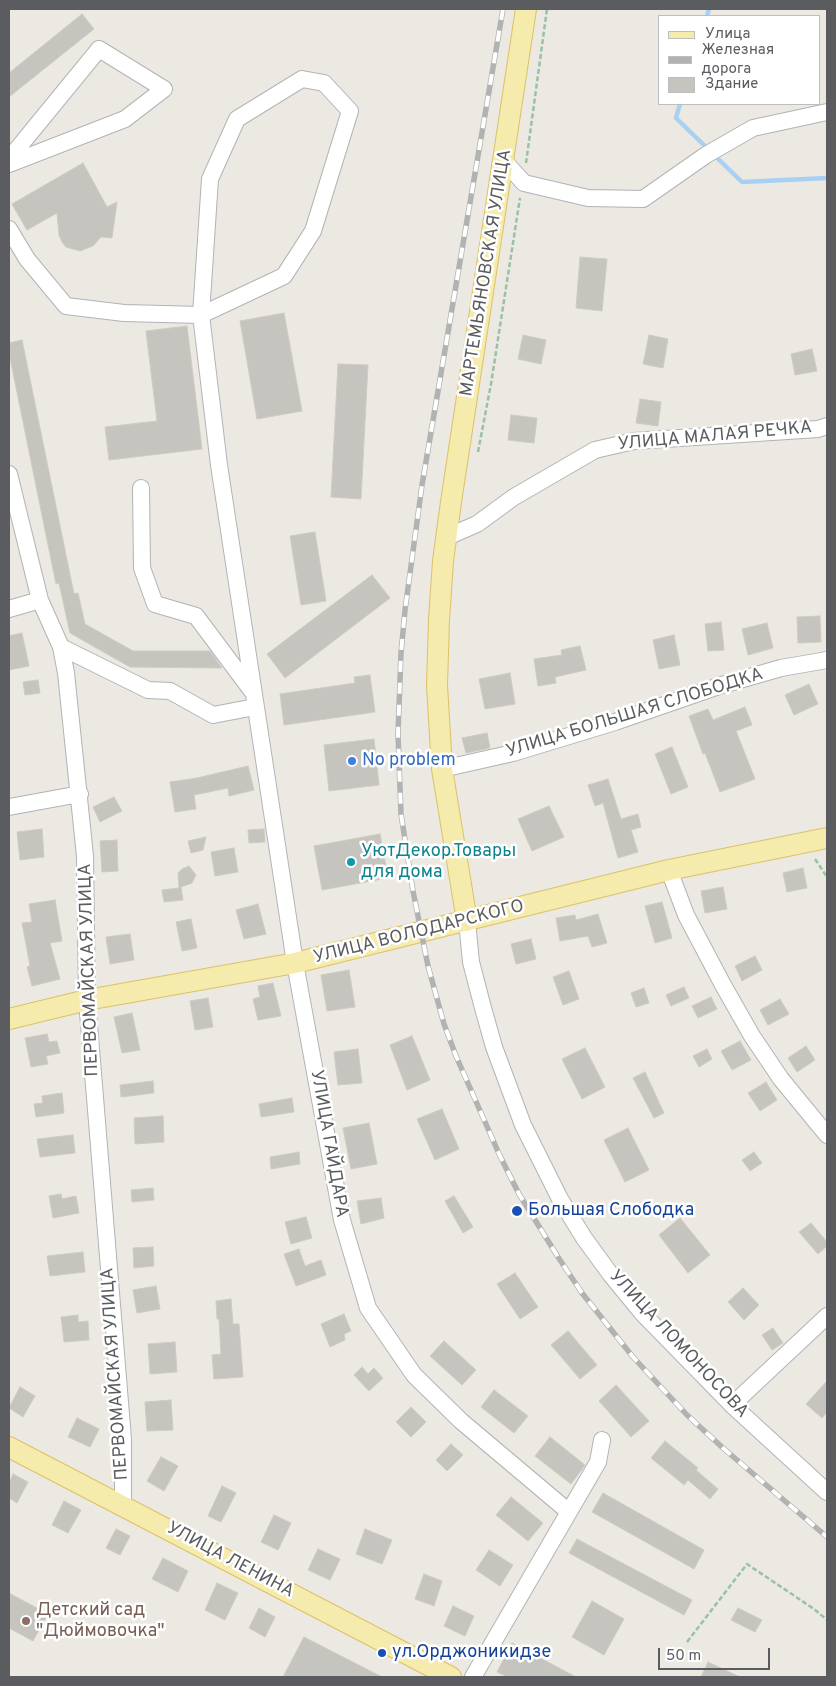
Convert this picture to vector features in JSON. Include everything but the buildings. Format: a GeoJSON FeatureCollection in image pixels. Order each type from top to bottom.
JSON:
{"type":"FeatureCollection","features":[{"type":"Feature","properties":{"kind":"main road","name":"МАРТЕМЬЯНОВСКАЯ УЛИЦА"},"geometry":{"type":"LineString","coordinates":[[447,537],[526,9]]}},
{"type":"Feature","properties":{"kind":"main road","name":"УЛИЦА ЛОМОНОСОВА"},"geometry":{"type":"LineString","coordinates":[[447,537],[440,600],[436,685],[442,769],[467,921]]}},
{"type":"Feature","properties":{"kind":"main road","name":"УЛИЦА ВОЛОДАРСКОГО"},"geometry":{"type":"LineString","coordinates":[[9,1019],[87,1000],[295,963],[669,870],[827,838]]}},
{"type":"Feature","properties":{"kind":"main road","name":"УЛИЦА ЛЕНИНА"},"geometry":{"type":"LineString","coordinates":[[9,1447],[451,1677]]}},
{"type":"Feature","properties":{"kind":"street"},"geometry":{"type":"LineString","coordinates":[[9,159],[99,49],[164,89],[125,119],[9,164]]}},
{"type":"Feature","properties":{"kind":"street","name":"УЛИЦА ГАЙДАРА"},"geometry":{"type":"LineString","coordinates":[[201,315],[284,276],[313,232],[350,111],[324,84],[302,79],[238,119],[210,179],[201,315],[219,466],[295,963],[342,1220],[368,1308],[414,1375],[461,1421],[570,1512]]}},
{"type":"Feature","properties":{"kind":"street"},"geometry":{"type":"LineString","coordinates":[[504,161],[524,183],[588,198],[643,199],[706,155],[753,128],[827,112]]}},
{"type":"Feature","properties":{"kind":"street"},"geometry":{"type":"LineString","coordinates":[[9,229],[27,258],[66,306],[124,313],[201,315]]}},
{"type":"Feature","properties":{"kind":"street","name":"УЛИЦА МАЛАЯ РЕЧКА"},"geometry":{"type":"LineString","coordinates":[[447,537],[477,524],[514,497],[595,450],[634,441],[818,429],[827,426]]}},
{"type":"Feature","properties":{"kind":"street","name":"ПЕРВОМАЙСКАЯ УЛИЦА"},"geometry":{"type":"LineString","coordinates":[[9,474],[40,600],[61,647],[66,673],[80,794],[85,856],[87,1000],[124,1439],[123,1505]]}},
{"type":"Feature","properties":{"kind":"street"},"geometry":{"type":"LineString","coordinates":[[61,647],[148,690],[170,691],[213,715],[254,700],[196,616],[155,604],[142,568],[141,488]]}},
{"type":"Feature","properties":{"kind":"street"},"geometry":{"type":"LineString","coordinates":[[9,609],[40,600]]}},
{"type":"Feature","properties":{"kind":"street","name":"УЛИЦА БОЛЬШАЯ СЛОБОДКА"},"geometry":{"type":"LineString","coordinates":[[442,769],[513,753],[780,668],[826,664]]}},
{"type":"Feature","properties":{"kind":"street"},"geometry":{"type":"LineString","coordinates":[[9,807],[80,794]]}},
{"type":"Feature","properties":{"kind":"street"},"geometry":{"type":"LineString","coordinates":[[669,870],[686,915],[752,1036],[781,1079],[827,1135]]}},
{"type":"Feature","properties":{"kind":"street","name":"УЛИЦА ЛОМОНОСОВА"},"geometry":{"type":"LineString","coordinates":[[467,921],[471,962],[494,1047],[523,1125],[560,1199],[584,1238],[643,1314],[732,1405],[827,1492]]}},
{"type":"Feature","properties":{"kind":"street"},"geometry":{"type":"LineString","coordinates":[[732,1405],[827,1316]]}},
{"type":"Feature","properties":{"kind":"street"},"geometry":{"type":"LineString","coordinates":[[473,1677],[598,1462],[602,1440]]}},
{"type":"Feature","properties":{"kind":"path"},"geometry":{"type":"LineString","coordinates":[[476,460],[491,384],[518,206],[524,183],[547,9]]}},
{"type":"Feature","properties":{"kind":"path"},"geometry":{"type":"LineString","coordinates":[[804,843],[827,877]]}},
{"type":"Feature","properties":{"kind":"path"},"geometry":{"type":"LineString","coordinates":[[687,1642],[747,1564],[814,1609],[827,1620]]}},
{"type":"Feature","properties":{"kind":"waterway"},"geometry":{"type":"LineString","coordinates":[[707,15],[709,9]]}},
{"type":"Feature","properties":{"kind":"waterway"},"geometry":{"type":"LineString","coordinates":[[680,105],[676,118],[709,150]]}},
{"type":"Feature","properties":{"kind":"waterway"},"geometry":{"type":"LineString","coordinates":[[714,155],[742,182],[827,178]]}},
{"type":"Feature","properties":{"kind":"railway"},"geometry":{"type":"LineString","coordinates":[[503,9],[422,485],[401,653],[398,734],[401,814],[413,891],[428,966],[444,1024],[456,1056],[500,1156],[519,1194],[582,1293],[633,1357],[687,1415],[827,1537]]}},
{"type":"Feature","properties":{"kind":"place","name":"No problem"},"geometry":{"type":"Point","coordinates":[352,761]}},
{"type":"Feature","properties":{"kind":"place","name":"УютДекор.Товары для дома"},"geometry":{"type":"Point","coordinates":[351,862]}},
{"type":"Feature","properties":{"kind":"place","name":"Большая Слободка"},"geometry":{"type":"Point","coordinates":[517,1211]}},
{"type":"Feature","properties":{"kind":"place","name":"Детский сад \"Дюймовочка\""},"geometry":{"type":"Point","coordinates":[26,1621]}},
{"type":"Feature","properties":{"kind":"place","name":"ул.Орджоникидзе"},"geometry":{"type":"Point","coordinates":[382,1653]}}]}
